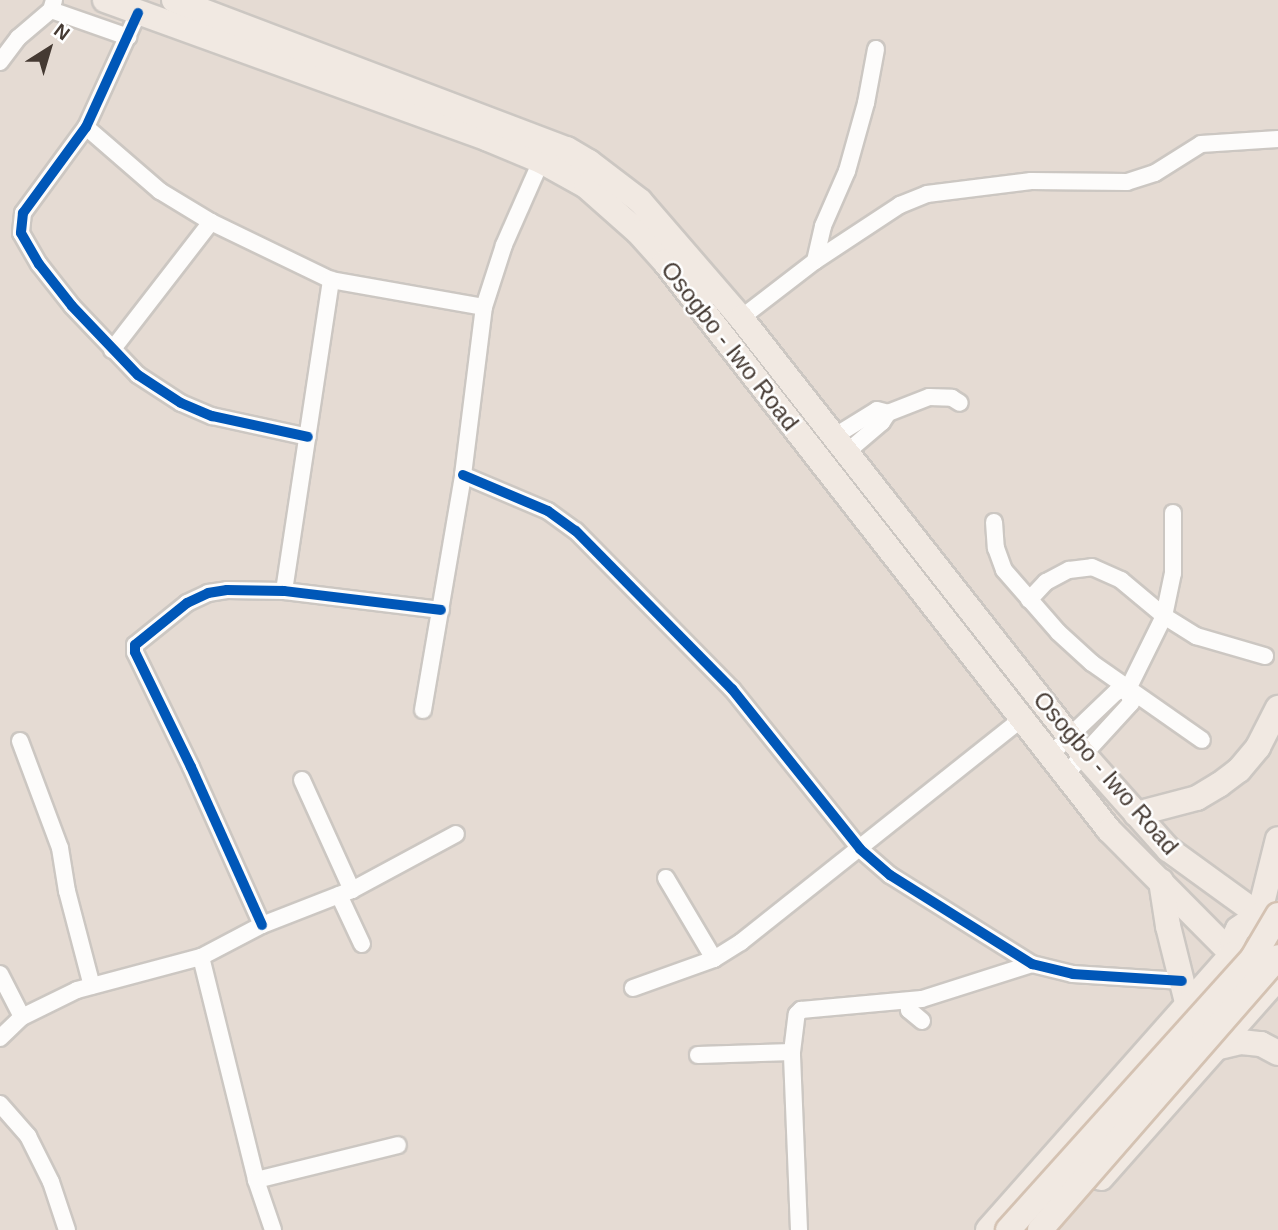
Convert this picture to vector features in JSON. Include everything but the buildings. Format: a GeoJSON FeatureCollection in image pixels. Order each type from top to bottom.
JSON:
{"type":"FeatureCollection","features":[{"type":"Feature","properties":{"kind":"main road","name":"Osogbo - Iwo Road"},"geometry":{"type":"LineString","coordinates":[[105,0],[541,161],[586,186],[638,232],[665,262],[1109,830],[1232,954],[1236,968],[1245,978],[1276,988]]}},
{"type":"Feature","properties":{"kind":"main road","name":"Osogbo - Iwo Road"},"geometry":{"type":"LineString","coordinates":[[174,0],[567,149],[589,162],[640,201],[741,318],[1085,756],[1136,814],[1168,849],[1215,884],[1272,916]]}},
{"type":"Feature","properties":{"kind":"main road"},"geometry":{"type":"LineString","coordinates":[[1136,814],[1197,798],[1219,785],[1239,770],[1258,747],[1278,708]]}},
{"type":"Feature","properties":{"kind":"main road"},"geometry":{"type":"LineString","coordinates":[[1008,1230],[1252,959],[1272,916],[1278,839]]}},
{"type":"Feature","properties":{"kind":"main road"},"geometry":{"type":"LineString","coordinates":[[1161,881],[1168,926],[1190,993]]}},
{"type":"Feature","properties":{"kind":"main road"},"geometry":{"type":"LineString","coordinates":[[988,1230],[1190,993],[1232,954],[1232,941],[1238,929],[1247,920],[1272,916]]}},
{"type":"Feature","properties":{"kind":"main road"},"geometry":{"type":"LineString","coordinates":[[1040,1230],[1278,957]]}},
{"type":"Feature","properties":{"kind":"main road"},"geometry":{"type":"LineString","coordinates":[[1055,1230],[1234,1027],[1276,988]]}},
{"type":"Feature","properties":{"kind":"main road"},"geometry":{"type":"LineString","coordinates":[[1190,993],[1218,999],[1226,1006],[1234,1027]]}},
{"type":"Feature","properties":{"kind":"main road"},"geometry":{"type":"LineString","coordinates":[[1215,1048],[1241,1042],[1261,1044],[1278,1053]]}},
{"type":"Feature","properties":{"kind":"street"},"geometry":{"type":"LineString","coordinates":[[0,62],[18,38],[53,5],[128,37]]}},
{"type":"Feature","properties":{"kind":"street"},"geometry":{"type":"LineString","coordinates":[[138,13],[86,127],[23,213],[21,233],[39,264],[112,350],[138,375],[181,402],[212,416],[307,437]]}},
{"type":"Feature","properties":{"kind":"street"},"geometry":{"type":"LineString","coordinates":[[814,261],[823,226],[850,160],[876,49]]}},
{"type":"Feature","properties":{"kind":"street"},"geometry":{"type":"LineString","coordinates":[[86,127],[160,191],[212,222],[331,280],[484,307]]}},
{"type":"Feature","properties":{"kind":"street"},"geometry":{"type":"LineString","coordinates":[[741,318],[814,261],[900,205],[927,194],[1031,181],[1127,182],[1155,173],[1201,144],[1278,139]]}},
{"type":"Feature","properties":{"kind":"street"},"geometry":{"type":"LineString","coordinates":[[423,710],[463,475],[484,307],[504,245],[541,161]]}},
{"type":"Feature","properties":{"kind":"street"},"geometry":{"type":"LineString","coordinates":[[112,350],[212,222]]}},
{"type":"Feature","properties":{"kind":"street"},"geometry":{"type":"LineString","coordinates":[[284,591],[331,280]]}},
{"type":"Feature","properties":{"kind":"street"},"geometry":{"type":"LineString","coordinates":[[841,444],[882,422],[888,413],[929,397],[952,398],[960,403]]}},
{"type":"Feature","properties":{"kind":"street"},"geometry":{"type":"LineString","coordinates":[[463,475],[548,511],[576,531],[732,689],[860,849],[890,875],[1032,964],[1073,974],[1190,993]]}},
{"type":"Feature","properties":{"kind":"street"},"geometry":{"type":"LineString","coordinates":[[1065,775],[1132,704],[1128,689],[1164,615],[1173,573],[1172,513]]}},
{"type":"Feature","properties":{"kind":"street"},"geometry":{"type":"LineString","coordinates":[[994,522],[996,548],[1004,570],[1028,600],[1091,663],[1202,740]]}},
{"type":"Feature","properties":{"kind":"street"},"geometry":{"type":"LineString","coordinates":[[1028,600],[1046,582],[1069,570],[1093,567],[1121,580],[1164,615],[1196,636],[1219,645],[1265,656]]}},
{"type":"Feature","properties":{"kind":"street"},"geometry":{"type":"LineString","coordinates":[[262,925],[191,767],[135,652],[139,640],[187,603],[208,593],[250,589],[284,591],[441,610]]}},
{"type":"Feature","properties":{"kind":"street"},"geometry":{"type":"LineString","coordinates":[[1049,755],[1116,692],[1128,689]]}},
{"type":"Feature","properties":{"kind":"street"},"geometry":{"type":"LineString","coordinates":[[633,988],[714,958],[741,942],[1021,719]]}},
{"type":"Feature","properties":{"kind":"street"},"geometry":{"type":"LineString","coordinates":[[20,741],[60,848],[67,891],[92,986]]}},
{"type":"Feature","properties":{"kind":"street"},"geometry":{"type":"LineString","coordinates":[[302,780],[346,893],[362,944]]}},
{"type":"Feature","properties":{"kind":"street"},"geometry":{"type":"LineString","coordinates":[[0,1038],[22,1017],[92,986],[201,957],[262,925],[346,893],[456,834]]}},
{"type":"Feature","properties":{"kind":"street"},"geometry":{"type":"LineString","coordinates":[[666,878],[714,958]]}},
{"type":"Feature","properties":{"kind":"street"},"geometry":{"type":"LineString","coordinates":[[201,957],[256,1180],[273,1230]]}},
{"type":"Feature","properties":{"kind":"street"},"geometry":{"type":"LineString","coordinates":[[799,1230],[792,1052],[795,1019],[801,1010],[915,1000],[1032,964]]}},
{"type":"Feature","properties":{"kind":"street"},"geometry":{"type":"LineString","coordinates":[[0,974],[22,1017]]}},
{"type":"Feature","properties":{"kind":"street"},"geometry":{"type":"LineString","coordinates":[[698,1055],[792,1052]]}},
{"type":"Feature","properties":{"kind":"street"},"geometry":{"type":"LineString","coordinates":[[0,1104],[28,1136],[51,1182],[67,1230]]}},
{"type":"Feature","properties":{"kind":"street"},"geometry":{"type":"LineString","coordinates":[[256,1180],[398,1145]]}},
{"type":"Feature","properties":{"kind":"shaded area"},"geometry":{"type":"Polygon","coordinates":[[[0,0],[1278,0],[1278,1230],[0,1230],[0,0]]]}},
{"type":"Feature","properties":{"kind":"cycle path"},"geometry":{"type":"LineString","coordinates":[[138,13],[86,127],[23,213],[21,233],[39,264],[72,306],[138,375],[181,403],[212,416],[308,437]]}},
{"type":"Feature","properties":{"kind":"cycle path"},"geometry":{"type":"LineString","coordinates":[[463,475],[548,511],[576,531],[732,689],[860,849],[890,875],[1032,964],[1073,974],[1182,981]]}},
{"type":"Feature","properties":{"kind":"cycle path"},"geometry":{"type":"LineString","coordinates":[[262,925],[191,767],[135,652],[135,645],[187,603],[208,593],[227,590],[284,591],[441,610]]}}]}
